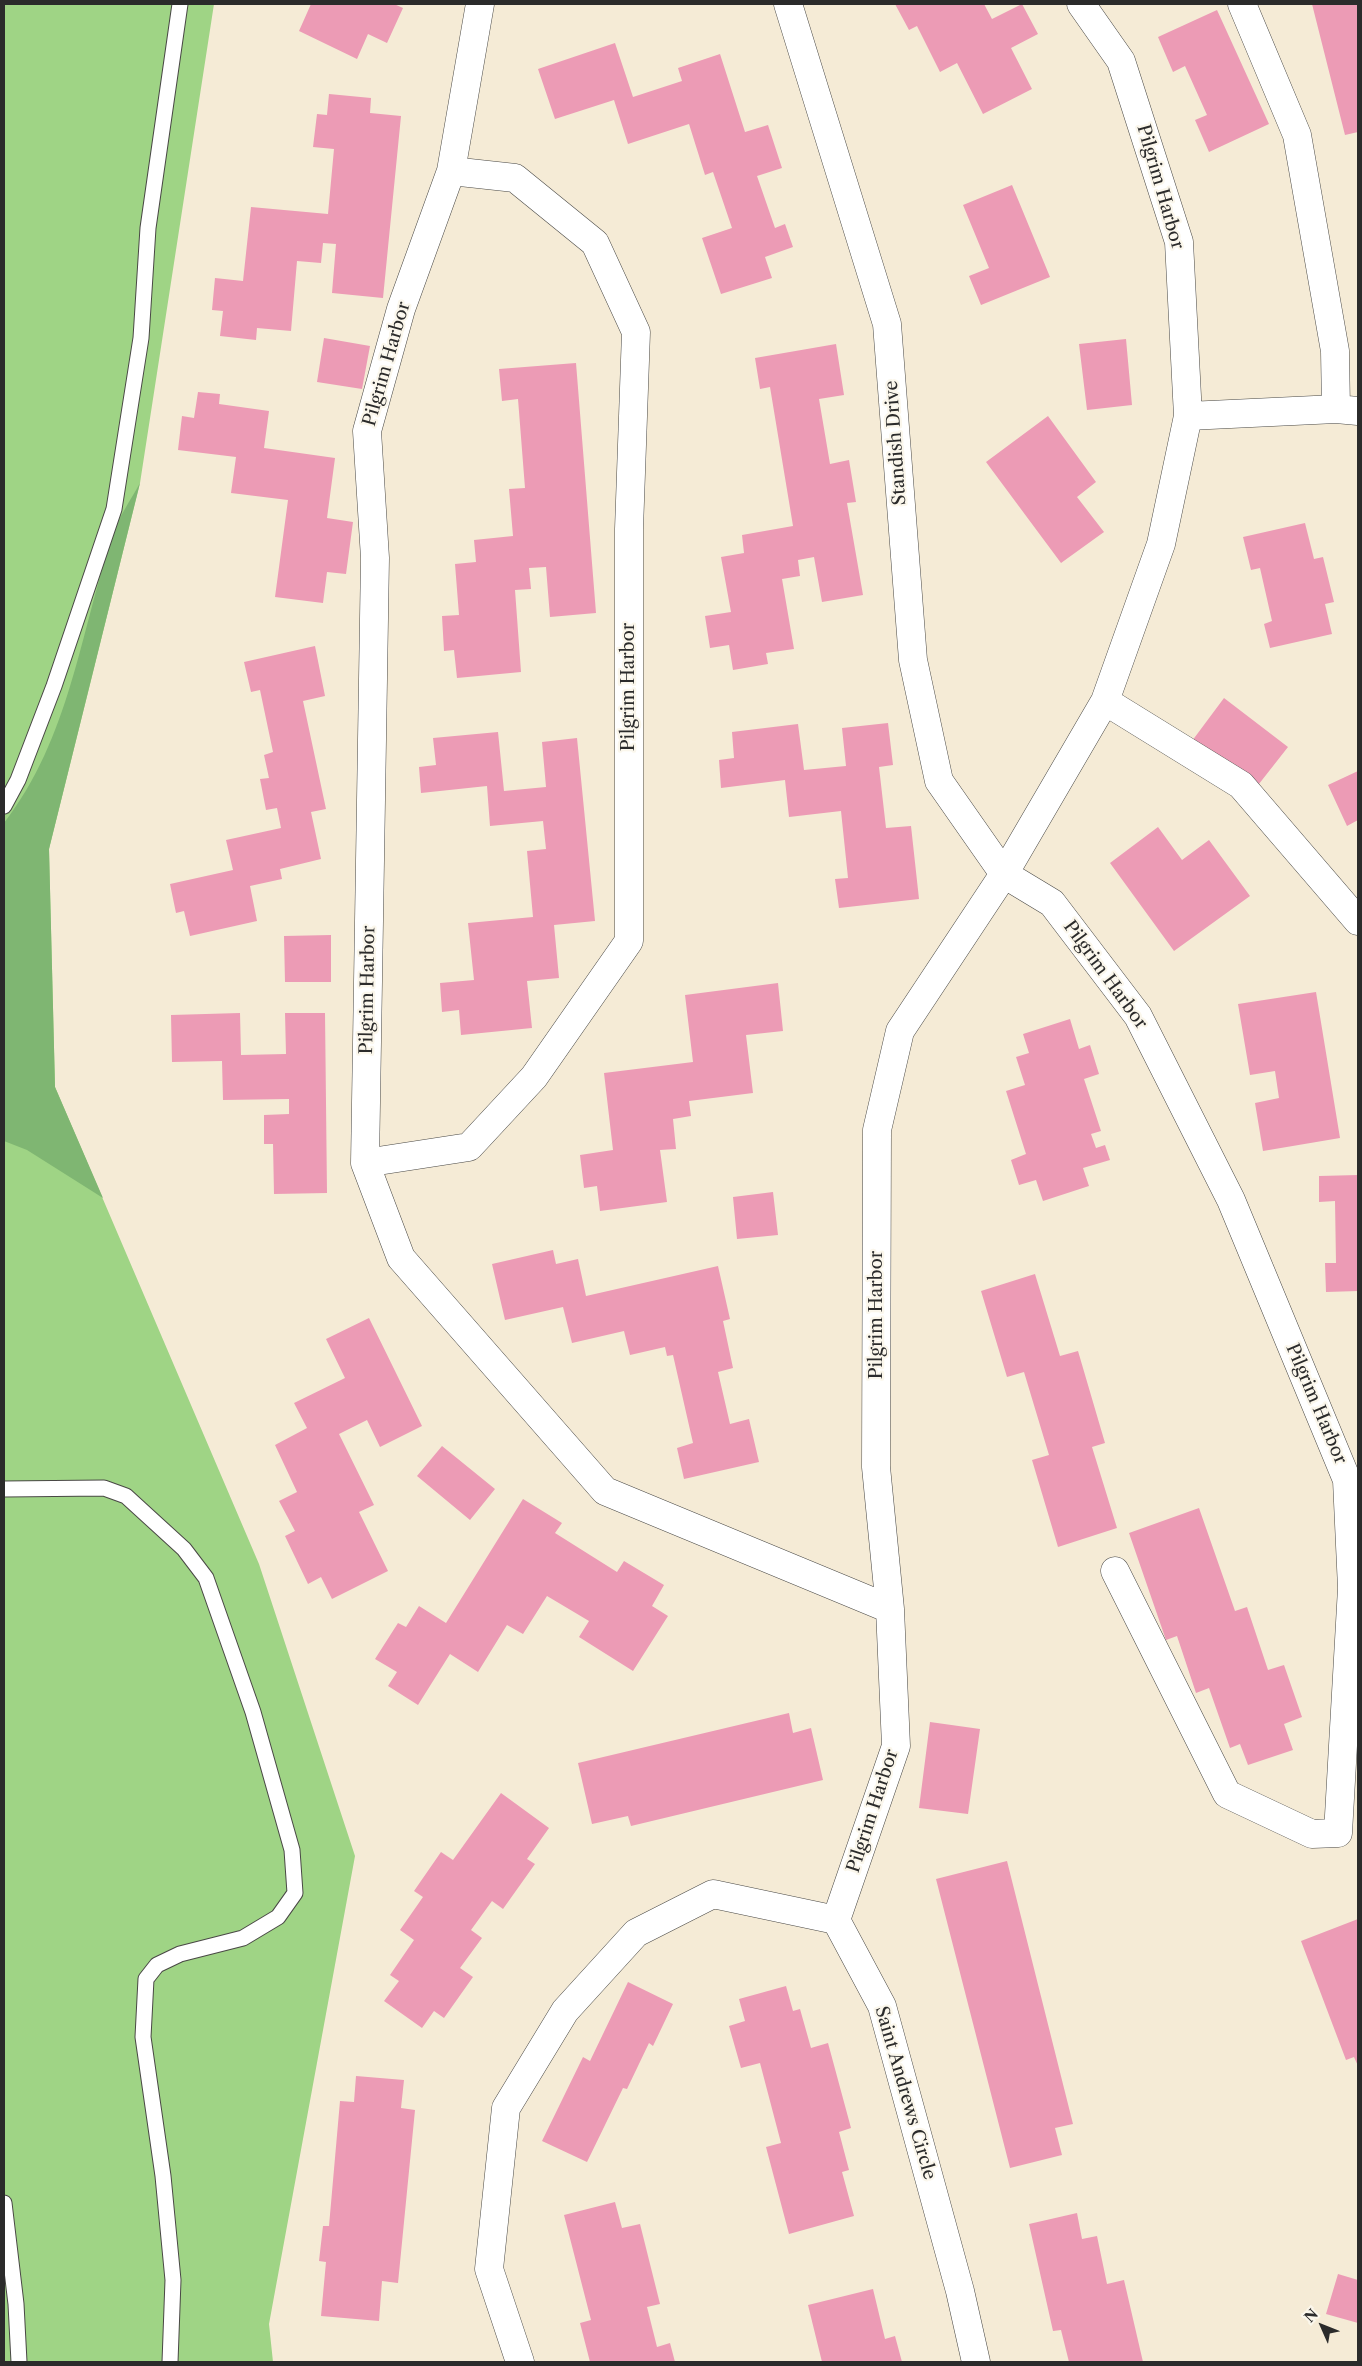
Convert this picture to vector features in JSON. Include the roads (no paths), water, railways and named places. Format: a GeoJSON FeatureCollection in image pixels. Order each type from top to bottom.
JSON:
{"type":"FeatureCollection","features":[{"type":"Feature","properties":{"kind":"street","name":"Pilgrim Harbor"},"geometry":{"type":"LineString","coordinates":[[480,4],[451,171],[401,309],[366,431],[375,558],[365,1163],[401,1258],[605,1491],[890,1609]]}},
{"type":"Feature","properties":{"kind":"street","name":"Standish Drive"},"geometry":{"type":"LineString","coordinates":[[788,4],[887,324],[913,660],[939,781],[1004,874]]}},
{"type":"Feature","properties":{"kind":"street","name":"Pilgrim Harbor"},"geometry":{"type":"LineString","coordinates":[[836,1920],[896,1746],[890,1609],[876,1467],[877,1130],[900,1031],[1004,874],[1105,702],[1161,544],[1188,416],[1179,242],[1121,61],[1082,4]]}},
{"type":"Feature","properties":{"kind":"street"},"geometry":{"type":"LineString","coordinates":[[1188,416],[1347,410],[1297,135],[1242,4]]}},
{"type":"Feature","properties":{"kind":"street","name":"Pilgrim Harbor"},"geometry":{"type":"LineString","coordinates":[[365,1163],[469,1147],[534,1077],[629,942],[629,529],[636,332],[595,243],[515,178],[451,171]]}},
{"type":"Feature","properties":{"kind":"street"},"geometry":{"type":"LineString","coordinates":[[1105,702],[1241,785],[1358,921]]}},
{"type":"Feature","properties":{"kind":"street","name":"Pilgrim Harbor"},"geometry":{"type":"LineString","coordinates":[[1004,874],[1052,903],[1138,1016],[1231,1200],[1347,1480],[1352,1588],[1338,1833],[1312,1834],[1227,1794],[1115,1571]]}},
{"type":"Feature","properties":{"kind":"street"},"geometry":{"type":"LineString","coordinates":[[520,2362],[489,2270],[506,2108],[565,2011],[636,1932],[713,1894],[836,1920]]}},
{"type":"Feature","properties":{"kind":"street","name":"Saint Andrews Circle"},"geometry":{"type":"LineString","coordinates":[[836,1920],[882,2006],[960,2291],[976,2362]]}},
{"type":"Feature","properties":{"kind":"lane"},"geometry":{"type":"LineString","coordinates":[[4,806],[18,780],[54,686],[114,509],[141,338],[148,228],[180,4]]}},
{"type":"Feature","properties":{"kind":"lane"},"geometry":{"type":"LineString","coordinates":[[4,1489],[104,1488],[126,1496],[184,1549],[206,1578],[253,1712],[292,1850],[295,1892],[278,1918],[243,1938],[180,1954],[157,1965],[146,1979],[143,2037],[163,2176],[173,2280],[170,2362]]}},
{"type":"Feature","properties":{"kind":"lane"},"geometry":{"type":"LineString","coordinates":[[4,2203],[16,2304],[19,2362]]}}]}
